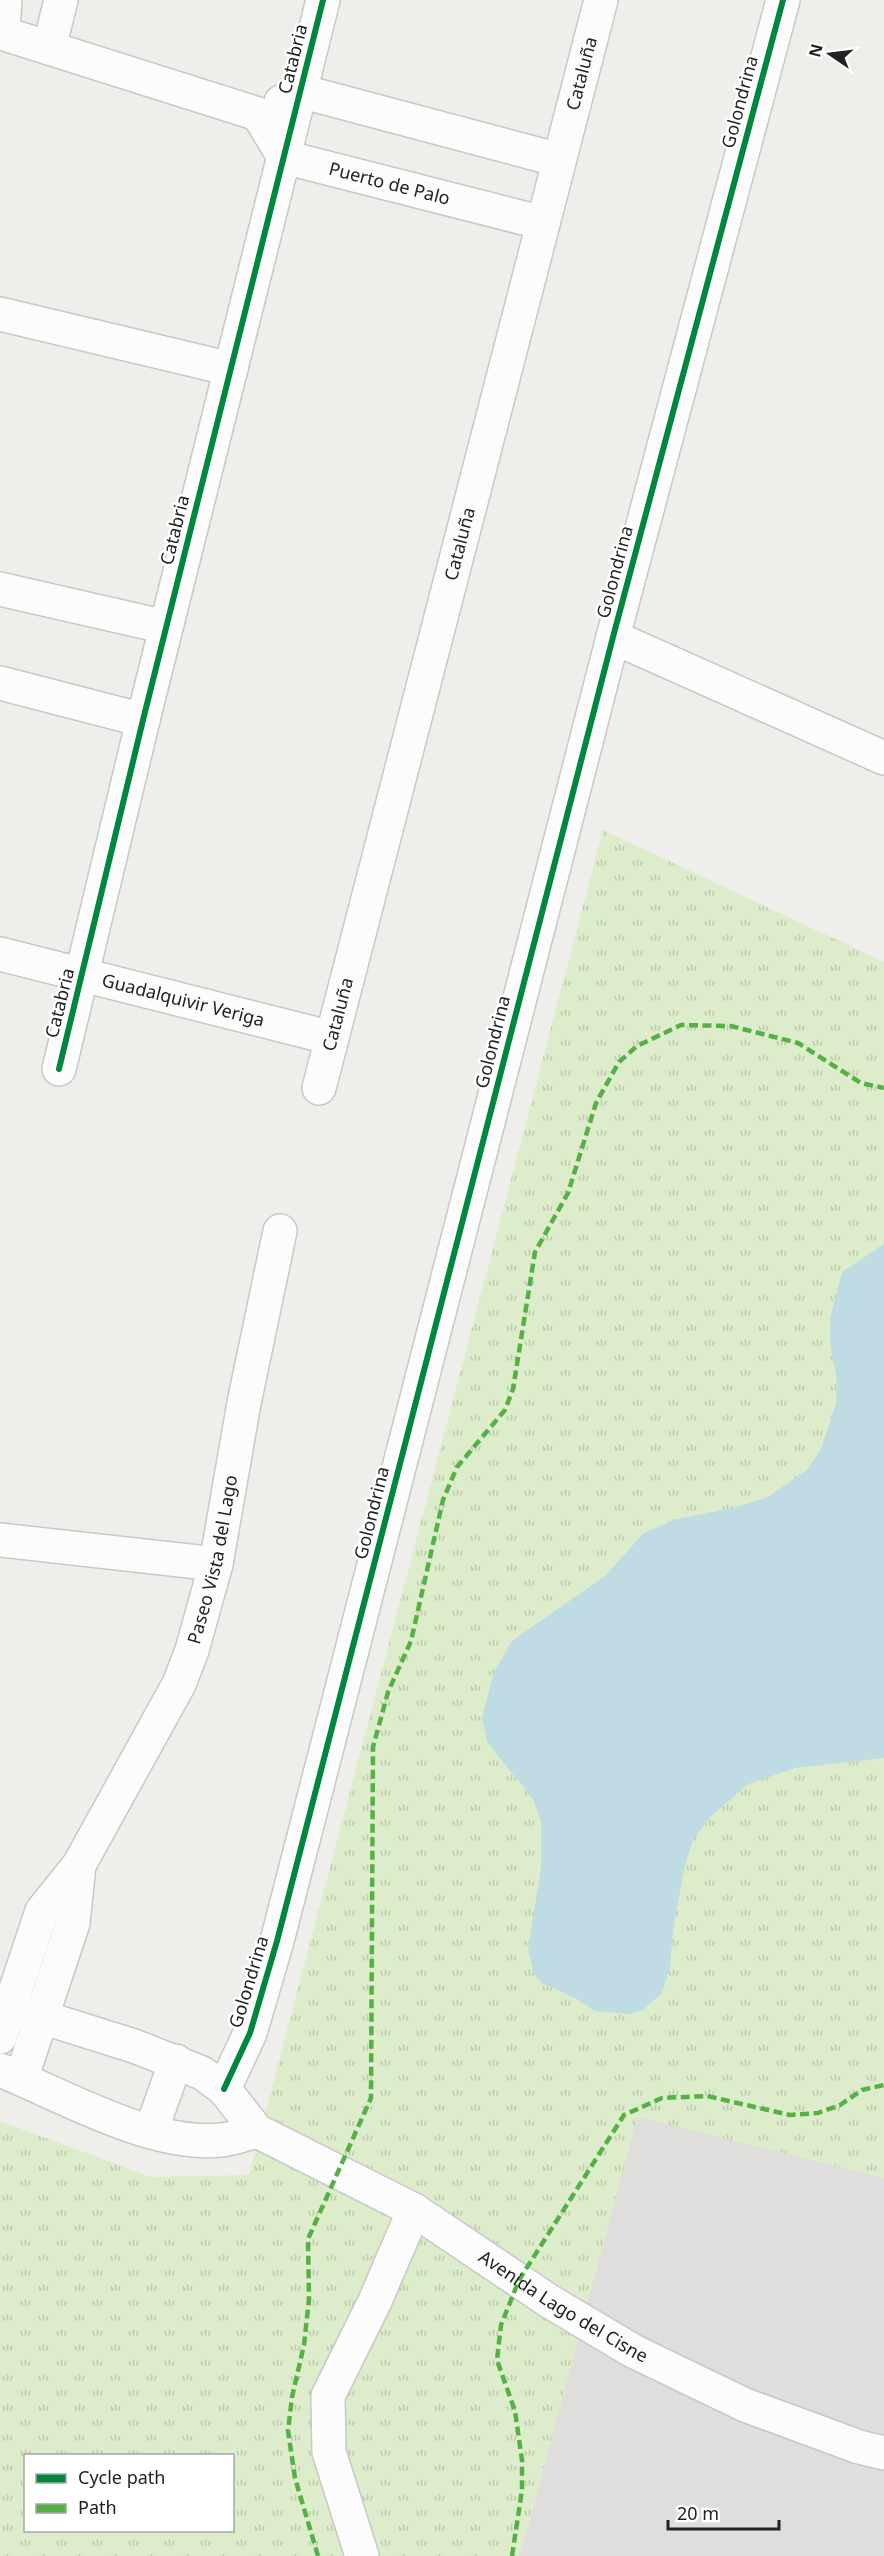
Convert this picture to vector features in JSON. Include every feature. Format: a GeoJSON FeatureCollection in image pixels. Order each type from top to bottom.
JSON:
{"type":"FeatureCollection","features":[{"type":"Feature","properties":{"kind":"street"},"geometry":{"type":"LineString","coordinates":[[6,0],[3,29],[8,35],[258,114],[284,158]]}},
{"type":"Feature","properties":{"kind":"street"},"geometry":{"type":"LineString","coordinates":[[49,48],[61,0]]}},
{"type":"Feature","properties":{"kind":"street","name":"Catabria"},"geometry":{"type":"LineString","coordinates":[[59,1069],[143,720],[323,0]]}},
{"type":"Feature","properties":{"kind":"street","name":"Cataluña"},"geometry":{"type":"LineString","coordinates":[[319,1088],[601,0]]}},
{"type":"Feature","properties":{"kind":"street","name":"Golondrina"},"geometry":{"type":"LineString","coordinates":[[224,2089],[250,2033],[277,1941],[613,637],[783,0]]}},
{"type":"Feature","properties":{"kind":"street"},"geometry":{"type":"LineString","coordinates":[[258,114],[300,91],[559,160]]}},
{"type":"Feature","properties":{"kind":"street","name":"Puerto de Palo"},"geometry":{"type":"LineString","coordinates":[[284,158],[543,223]]}},
{"type":"Feature","properties":{"kind":"street"},"geometry":{"type":"LineString","coordinates":[[0,314],[231,369]]}},
{"type":"Feature","properties":{"kind":"street"},"geometry":{"type":"LineString","coordinates":[[0,589],[166,627]]}},
{"type":"Feature","properties":{"kind":"street","name":"Golondrina"},"geometry":{"type":"LineString","coordinates":[[613,637],[884,758]]}},
{"type":"Feature","properties":{"kind":"street"},"geometry":{"type":"LineString","coordinates":[[0,683],[143,720]]}},
{"type":"Feature","properties":{"kind":"street","name":"Guadalquivir Veriga"},"geometry":{"type":"LineString","coordinates":[[0,954],[332,1038]]}},
{"type":"Feature","properties":{"kind":"street","name":"Paseo Vista del Lago"},"geometry":{"type":"LineString","coordinates":[[3,2016],[42,1911],[79,1865],[179,1684],[192,1650],[216,1564],[244,1403],[280,1231]]}},
{"type":"Feature","properties":{"kind":"street"},"geometry":{"type":"LineString","coordinates":[[0,1540],[216,1564]]}},
{"type":"Feature","properties":{"kind":"street","name":"Paseo Vista del Lago"},"geometry":{"type":"LineString","coordinates":[[10,2074],[41,2017],[73,1923],[79,1865]]}},
{"type":"Feature","properties":{"kind":"street","name":"Avenida Lago del Cisne"},"geometry":{"type":"LineString","coordinates":[[3,2016],[41,2017],[134,2046],[202,2073],[224,2089],[257,2131],[414,2210],[549,2301],[633,2352],[746,2405],[859,2447],[884,2453]]}},
{"type":"Feature","properties":{"kind":"street"},"geometry":{"type":"LineString","coordinates":[[151,2131],[176,2061]]}},
{"type":"Feature","properties":{"kind":"street"},"geometry":{"type":"LineString","coordinates":[[10,2074],[111,2118],[151,2131],[186,2139],[222,2140],[257,2131]]}},
{"type":"Feature","properties":{"kind":"street"},"geometry":{"type":"LineString","coordinates":[[362,2556],[330,2452],[328,2396],[375,2301],[414,2210]]}},
{"type":"Feature","properties":{"kind":"shaded area"},"geometry":{"type":"Polygon","coordinates":[[[637,2116],[884,2178],[884,2556],[520,2556],[637,2116]]]}},
{"type":"Feature","properties":{"kind":"green space"},"geometry":{"type":"Polygon","coordinates":[[[603,830],[884,962],[884,2178],[637,2117],[520,2556],[0,2556],[0,2121],[151,2177],[249,2175],[603,830]]]}},
{"type":"Feature","properties":{"kind":"water"},"geometry":{"type":"Polygon","coordinates":[[[884,1244],[884,1758],[795,1768],[748,1784],[709,1818],[693,1840],[685,1865],[673,1930],[670,1968],[662,1993],[643,2010],[631,2014],[595,2011],[575,1998],[542,1983],[534,1974],[528,1950],[541,1868],[541,1821],[533,1799],[487,1742],[482,1718],[494,1672],[512,1641],[605,1576],[644,1533],[677,1519],[733,1508],[768,1497],[807,1470],[821,1449],[836,1403],[837,1380],[830,1343],[830,1319],[842,1272],[884,1244]]]}},
{"type":"Feature","properties":{"kind":"marked path"},"geometry":{"type":"LineString","coordinates":[[318,2556],[295,2478],[288,2431],[292,2397],[304,2345],[309,2299],[308,2239],[371,2098],[373,1747],[388,1692],[411,1641],[443,1500],[457,1467],[505,1410],[513,1389],[535,1252],[568,1193],[596,1103],[619,1062],[637,1046],[681,1025],[731,1026],[798,1043],[861,1083],[884,1088]]}},
{"type":"Feature","properties":{"kind":"marked path"},"geometry":{"type":"LineString","coordinates":[[512,2556],[522,2490],[522,2460],[515,2411],[497,2360],[501,2325],[519,2280],[624,2115],[662,2098],[707,2096],[790,2115],[818,2113],[840,2105],[862,2090],[884,2085]]}},
{"type":"Feature","properties":{"kind":"cycle path"},"geometry":{"type":"LineString","coordinates":[[59,1069],[143,720],[323,0]]}},
{"type":"Feature","properties":{"kind":"cycle path"},"geometry":{"type":"LineString","coordinates":[[224,2089],[250,2033],[277,1941],[613,637],[783,0]]}}]}
